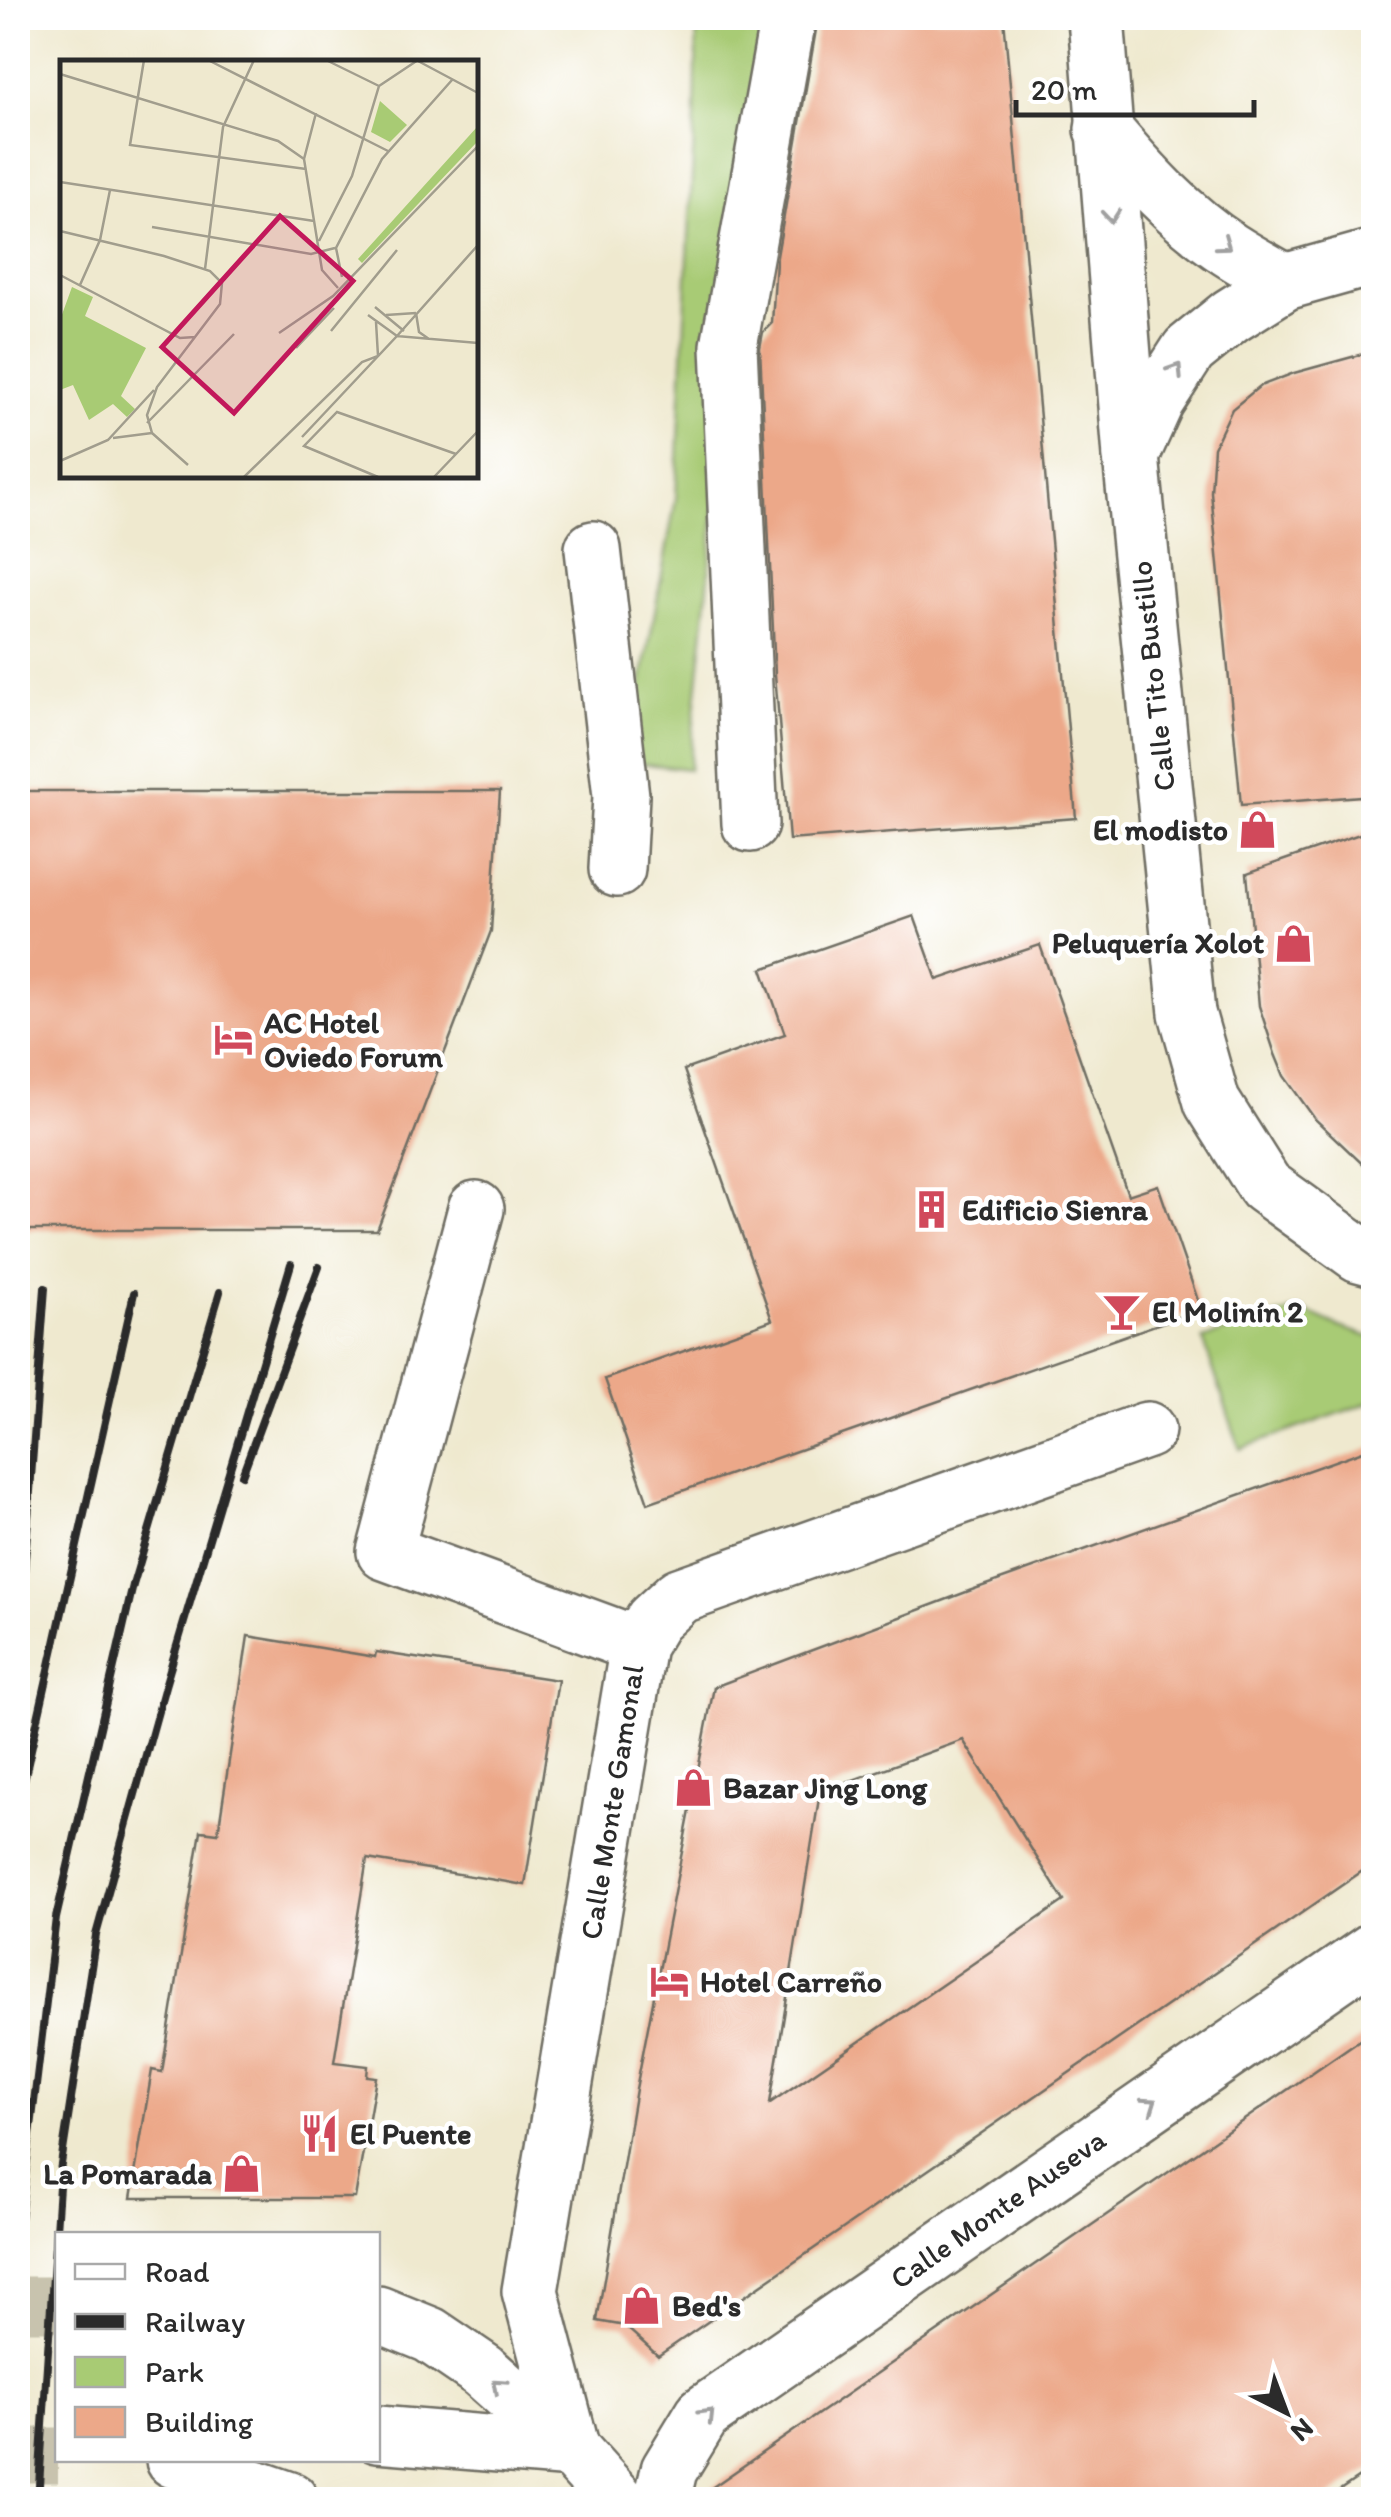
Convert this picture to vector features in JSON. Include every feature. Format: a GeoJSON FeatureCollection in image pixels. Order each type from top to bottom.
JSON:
{"type":"FeatureCollection","features":[{"type":"Feature","properties":{"kind":"street"},"geometry":{"type":"LineString","coordinates":[[750,824],[728,346],[788,18]]}},
{"type":"Feature","properties":{"kind":"street","name":"Calle Tito Bustillo"},"geometry":{"type":"LineString","coordinates":[[1096,18],[1131,456],[1187,1013],[1212,1102],[1265,1186],[1358,1254],[1374,1258]]}},
{"type":"Feature","properties":{"kind":"street"},"geometry":{"type":"LineString","coordinates":[[1103,129],[1137,170],[1182,212],[1228,248],[1285,282]]}},
{"type":"Feature","properties":{"kind":"street"},"geometry":{"type":"LineString","coordinates":[[1131,456],[1156,401],[1190,350],[1231,316],[1285,282],[1374,258]]}},
{"type":"Feature","properties":{"kind":"street"},"geometry":{"type":"LineString","coordinates":[[593,550],[621,796],[617,869]]}},
{"type":"Feature","properties":{"kind":"street"},"geometry":{"type":"LineString","coordinates":[[476,1209],[385,1552],[638,1645]]}},
{"type":"Feature","properties":{"kind":"street","name":"Calle Monte Gamonal"},"geometry":{"type":"LineString","coordinates":[[572,2450],[530,2291],[638,1645],[653,1620],[679,1596],[1147,1430]]}},
{"type":"Feature","properties":{"kind":"street","name":"Calle Monte Auseva"},"geometry":{"type":"LineString","coordinates":[[662,2500],[668,2470],[704,2414],[1374,1950]]}},
{"type":"Feature","properties":{"kind":"street"},"geometry":{"type":"LineString","coordinates":[[380,2315],[430,2336],[483,2371],[572,2450],[617,2500]]}},
{"type":"Feature","properties":{"kind":"street"},"geometry":{"type":"LineString","coordinates":[[380,2434],[572,2450]]}},
{"type":"Feature","properties":{"kind":"street"},"geometry":{"type":"LineString","coordinates":[[180,2462],[290,2500]]}},
{"type":"Feature","properties":{"kind":"green space"},"geometry":{"type":"Polygon","coordinates":[[[697,18],[788,18],[729,346],[689,769],[627,762],[676,498],[697,18]]]}},
{"type":"Feature","properties":{"kind":"green space"},"geometry":{"type":"Polygon","coordinates":[[[1299,1309],[1373,1338],[1373,1401],[1240,1449],[1203,1339],[1299,1309]]]}},
{"type":"Feature","properties":{"kind":"building"},"geometry":{"type":"Polygon","coordinates":[[[818,18],[1004,18],[1076,818],[789,840],[775,674],[760,348],[763,332],[772,323],[776,262],[818,18]]]}},
{"type":"Feature","properties":{"kind":"building"},"geometry":{"type":"Polygon","coordinates":[[[1374,351],[1374,795],[1241,805],[1211,492],[1214,447],[1232,409],[1260,386],[1374,351]]]}},
{"type":"Feature","properties":{"kind":"building","name":"AC Hotel Oviedo Forum"},"geometry":{"type":"Polygon","coordinates":[[[18,791],[500,791],[491,931],[377,1230],[18,1230],[18,791]]]}},
{"type":"Feature","properties":{"kind":"building"},"geometry":{"type":"Polygon","coordinates":[[[1374,829],[1374,1175],[1315,1119],[1284,1076],[1259,1006],[1247,873],[1374,829]]]}},
{"type":"Feature","properties":{"kind":"building"},"geometry":{"type":"Polygon","coordinates":[[[914,916],[937,980],[1040,945],[1128,1195],[1158,1185],[1201,1309],[648,1503],[605,1379],[772,1320],[684,1070],[785,1034],[762,969],[914,916]]]}},
{"type":"Feature","properties":{"kind":"building"},"geometry":{"type":"Polygon","coordinates":[[[1374,1447],[1374,1863],[658,2356],[625,2326],[597,2321],[636,2089],[714,1687],[969,1591],[1374,1447]],[[963,1740],[820,1792],[770,2103],[1064,1901],[963,1740]]]}},
{"type":"Feature","properties":{"kind":"building"},"geometry":{"type":"Polygon","coordinates":[[[248,1636],[558,1680],[525,1885],[367,1859],[334,2062],[368,2066],[367,2076],[376,2077],[355,2198],[131,2198],[152,2070],[162,2072],[201,1831],[218,1833],[248,1636]]]}},
{"type":"Feature","properties":{"kind":"building"},"geometry":{"type":"Polygon","coordinates":[[[1374,2030],[1374,2467],[1325,2500],[694,2500],[1374,2030]]]}},
{"type":"Feature","properties":{"kind":"tunnel"},"geometry":{"type":"LineString","coordinates":[[18,2304],[55,2304]]}},
{"type":"Feature","properties":{"kind":"tunnel"},"geometry":{"type":"LineString","coordinates":[[18,2455],[55,2455]]}},
{"type":"Feature","properties":{"kind":"railway"},"geometry":{"type":"LineString","coordinates":[[56,2232],[60,2171],[96,1935],[165,1686],[291,1264]]}},
{"type":"Feature","properties":{"kind":"railway"},"geometry":{"type":"LineString","coordinates":[[242,1475],[319,1267]]}},
{"type":"Feature","properties":{"kind":"railway"},"geometry":{"type":"LineString","coordinates":[[18,1654],[45,1288]]}},
{"type":"Feature","properties":{"kind":"railway"},"geometry":{"type":"LineString","coordinates":[[18,2236],[56,1918],[133,1585],[220,1292]]}},
{"type":"Feature","properties":{"kind":"railway"},"geometry":{"type":"LineString","coordinates":[[18,1807],[134,1293]]}},
{"type":"Feature","properties":{"kind":"railway"},"geometry":{"type":"LineString","coordinates":[[38,2500],[55,2246]]}},
{"type":"Feature","properties":{"kind":"place","name":"El modisto"},"geometry":{"type":"Point","coordinates":[1258,830]}},
{"type":"Feature","properties":{"kind":"place","name":"Peluquería Xolot"},"geometry":{"type":"Point","coordinates":[1294,943]}},
{"type":"Feature","properties":{"kind":"place","name":"AC Hotel Oviedo Forum"},"geometry":{"type":"Point","coordinates":[234,1040]}},
{"type":"Feature","properties":{"kind":"place","name":"Edificio Sienra"},"geometry":{"type":"Point","coordinates":[932,1210]}},
{"type":"Feature","properties":{"kind":"place","name":"El Molinín 2"},"geometry":{"type":"Point","coordinates":[1122,1312]}},
{"type":"Feature","properties":{"kind":"place","name":"Bazar Jing Long"},"geometry":{"type":"Point","coordinates":[693,1788]}},
{"type":"Feature","properties":{"kind":"place","name":"Hotel Carreño"},"geometry":{"type":"Point","coordinates":[670,1982]}},
{"type":"Feature","properties":{"kind":"place","name":"El Puente"},"geometry":{"type":"Point","coordinates":[320,2134]}},
{"type":"Feature","properties":{"kind":"place","name":"La Pomarada"},"geometry":{"type":"Point","coordinates":[242,2174]}},
{"type":"Feature","properties":{"kind":"place","name":"Bed's"},"geometry":{"type":"Point","coordinates":[642,2306]}}]}
